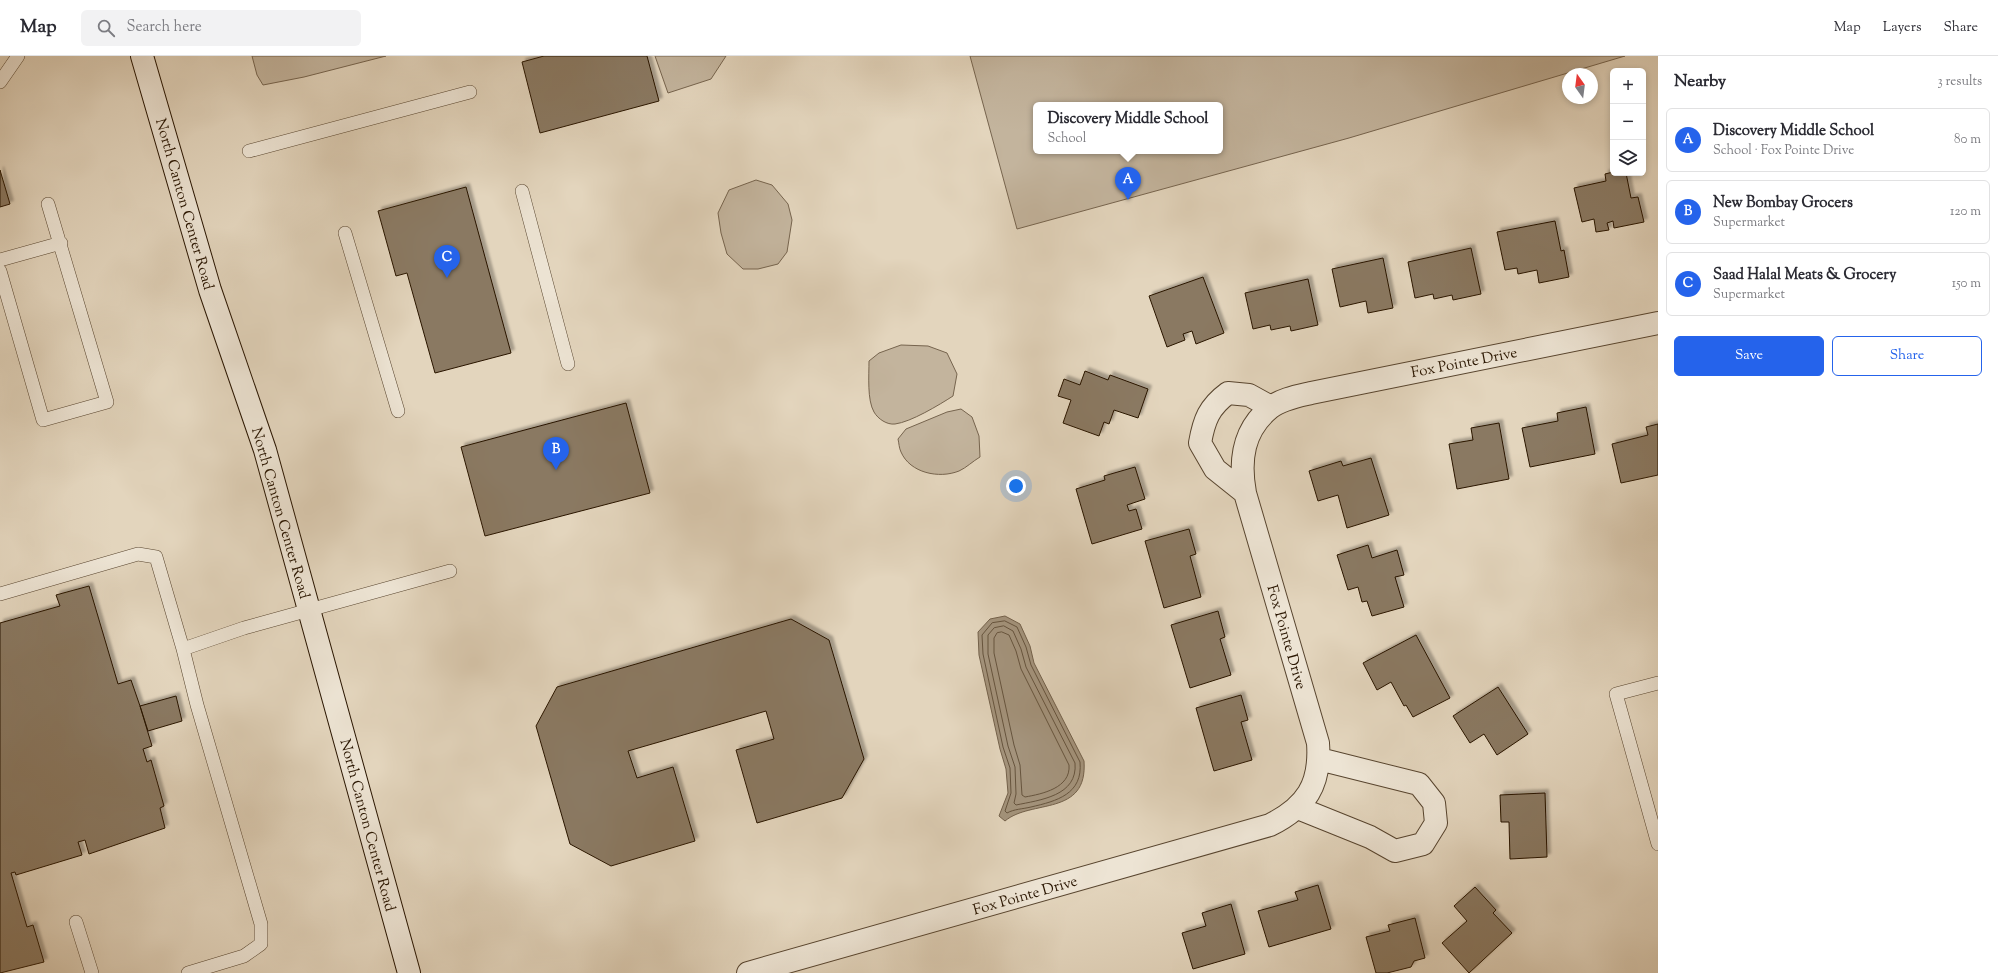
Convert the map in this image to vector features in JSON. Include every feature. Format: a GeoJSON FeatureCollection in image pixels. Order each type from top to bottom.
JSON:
{"type":"FeatureCollection","features":[{"type":"Feature","properties":{"kind":"street","name":"North Canton Center Road"},"geometry":{"type":"LineString","coordinates":[[142,56],[210,290],[265,450],[409,973]]}},
{"type":"Feature","properties":{"kind":"street","name":"Fox Pointe Drive"},"geometry":{"type":"LineString","coordinates":[[748,973],[1270,825],[1287,816],[1298,808],[1311,789],[1319,759],[1316,737],[1245,493],[1242,459],[1254,424],[1271,407],[1290,398],[1658,323]]}},
{"type":"Feature","properties":{"kind":"street"},"geometry":{"type":"LineString","coordinates":[[1245,493],[1215,469],[1200,443],[1204,422],[1216,402],[1228,393],[1249,395],[1271,407]]}},
{"type":"Feature","properties":{"kind":"street"},"geometry":{"type":"LineString","coordinates":[[1298,808],[1370,837],[1396,851],[1423,844],[1436,823],[1434,803],[1419,784],[1319,759]]}},
{"type":"Feature","properties":{"kind":"lane"},"geometry":{"type":"LineString","coordinates":[[0,82],[18,56]]}},
{"type":"Feature","properties":{"kind":"lane"},"geometry":{"type":"LineString","coordinates":[[248,151],[470,92]]}},
{"type":"Feature","properties":{"kind":"lane"},"geometry":{"type":"LineString","coordinates":[[522,191],[568,364]]}},
{"type":"Feature","properties":{"kind":"lane"},"geometry":{"type":"LineString","coordinates":[[0,271],[43,420],[106,402],[61,243],[48,204]]}},
{"type":"Feature","properties":{"kind":"lane"},"geometry":{"type":"LineString","coordinates":[[345,233],[398,411]]}},
{"type":"Feature","properties":{"kind":"lane"},"geometry":{"type":"LineString","coordinates":[[0,260],[61,243]]}},
{"type":"Feature","properties":{"kind":"lane"},"geometry":{"type":"LineString","coordinates":[[0,594],[138,554],[156,557],[183,649],[197,705],[261,924],[261,944],[244,956],[188,973]]}},
{"type":"Feature","properties":{"kind":"lane"},"geometry":{"type":"LineString","coordinates":[[183,649],[244,628],[309,609],[450,571]]}},
{"type":"Feature","properties":{"kind":"lane"},"geometry":{"type":"LineString","coordinates":[[1658,683],[1616,694],[1658,844]]}},
{"type":"Feature","properties":{"kind":"lane"},"geometry":{"type":"LineString","coordinates":[[76,922],[92,973]]}},
{"type":"Feature","properties":{"kind":"shaded area"},"geometry":{"type":"Polygon","coordinates":[[[252,56],[386,56],[304,77],[263,85],[257,75],[252,56]]]}},
{"type":"Feature","properties":{"kind":"shaded area"},"geometry":{"type":"Polygon","coordinates":[[[655,56],[726,56],[711,79],[668,93],[655,56]]]}},
{"type":"Feature","properties":{"kind":"shaded area"},"geometry":{"type":"Polygon","coordinates":[[[970,56],[1625,56],[1585,68],[1562,68],[1562,75],[1349,138],[1017,229],[970,56]]]}},
{"type":"Feature","properties":{"kind":"shaded area"},"geometry":{"type":"Polygon","coordinates":[[[756,180],[772,185],[788,204],[792,220],[787,252],[778,264],[758,269],[743,269],[727,254],[721,233],[718,213],[729,190],[756,180]]]}},
{"type":"Feature","properties":{"kind":"shaded area"},"geometry":{"type":"Polygon","coordinates":[[[901,345],[928,346],[947,353],[957,374],[953,396],[917,417],[902,423],[892,424],[880,419],[872,407],[869,387],[869,361],[879,353],[901,345]]]}},
{"type":"Feature","properties":{"kind":"shaded area"},"geometry":{"type":"Polygon","coordinates":[[[961,409],[972,417],[979,436],[980,457],[959,471],[943,474],[934,474],[918,469],[905,459],[899,447],[898,439],[906,429],[947,412],[961,409]]]}},
{"type":"Feature","properties":{"kind":"water"},"geometry":{"type":"Polygon","coordinates":[[[1005,616],[1020,624],[1030,646],[1034,663],[1084,761],[1083,779],[1077,791],[1068,799],[1056,804],[1016,814],[1005,821],[999,816],[1008,793],[1006,769],[1000,749],[979,655],[978,632],[990,619],[1005,616]]]}},
{"type":"Feature","properties":{"kind":"building"},"geometry":{"type":"Polygon","coordinates":[[[544,56],[647,56],[659,101],[540,133],[522,62],[544,56]]]}},
{"type":"Feature","properties":{"kind":"building"},"geometry":{"type":"Polygon","coordinates":[[[0,170],[10,204],[0,207],[0,170]]]}},
{"type":"Feature","properties":{"kind":"building"},"geometry":{"type":"Polygon","coordinates":[[[1610,173],[1610,176],[1627,176],[1631,198],[1638,197],[1644,222],[1614,228],[1613,221],[1607,223],[1609,230],[1596,232],[1594,219],[1582,222],[1574,188],[1606,181],[1605,174],[1610,173]]]}},
{"type":"Feature","properties":{"kind":"building"},"geometry":{"type":"Polygon","coordinates":[[[466,187],[511,353],[435,373],[407,273],[396,276],[378,211],[466,187]]]}},
{"type":"Feature","properties":{"kind":"building"},"geometry":{"type":"Polygon","coordinates":[[[1555,221],[1561,251],[1564,250],[1569,277],[1539,283],[1537,270],[1518,274],[1517,268],[1505,270],[1497,232],[1555,221]]]}},
{"type":"Feature","properties":{"kind":"building"},"geometry":{"type":"Polygon","coordinates":[[[1471,248],[1481,294],[1453,300],[1452,295],[1434,299],[1433,294],[1415,298],[1408,262],[1471,248]]]}},
{"type":"Feature","properties":{"kind":"building"},"geometry":{"type":"Polygon","coordinates":[[[1383,258],[1393,308],[1368,313],[1366,301],[1340,307],[1332,269],[1383,258]]]}},
{"type":"Feature","properties":{"kind":"building"},"geometry":{"type":"Polygon","coordinates":[[[1203,277],[1224,333],[1196,344],[1192,331],[1183,334],[1185,340],[1167,347],[1149,296],[1203,277]]]}},
{"type":"Feature","properties":{"kind":"building"},"geometry":{"type":"Polygon","coordinates":[[[1308,279],[1318,325],[1291,331],[1290,326],[1271,330],[1270,325],[1253,329],[1245,293],[1308,279]]]}},
{"type":"Feature","properties":{"kind":"building"},"geometry":{"type":"Polygon","coordinates":[[[1085,371],[1108,380],[1110,375],[1148,389],[1138,418],[1114,410],[1109,424],[1104,422],[1099,436],[1063,423],[1071,400],[1058,396],[1064,379],[1080,385],[1085,371]]]}},
{"type":"Feature","properties":{"kind":"building"},"geometry":{"type":"Polygon","coordinates":[[[626,403],[650,493],[485,536],[461,447],[626,403]]]}},
{"type":"Feature","properties":{"kind":"building"},"geometry":{"type":"Polygon","coordinates":[[[1586,407],[1595,454],[1530,467],[1522,428],[1558,421],[1557,413],[1586,407]]]}},
{"type":"Feature","properties":{"kind":"building"},"geometry":{"type":"Polygon","coordinates":[[[1499,423],[1509,479],[1457,489],[1449,444],[1473,440],[1471,428],[1499,423]]]}},
{"type":"Feature","properties":{"kind":"building"},"geometry":{"type":"Polygon","coordinates":[[[1658,424],[1658,475],[1621,483],[1612,444],[1648,435],[1646,427],[1658,424]]]}},
{"type":"Feature","properties":{"kind":"building"},"geometry":{"type":"Polygon","coordinates":[[[1371,458],[1389,515],[1347,528],[1338,495],[1318,501],[1309,471],[1341,461],[1343,466],[1371,458]]]}},
{"type":"Feature","properties":{"kind":"building"},"geometry":{"type":"Polygon","coordinates":[[[1135,467],[1145,499],[1127,505],[1129,511],[1136,509],[1142,529],[1092,544],[1076,489],[1105,480],[1104,476],[1135,467]]]}},
{"type":"Feature","properties":{"kind":"building"},"geometry":{"type":"Polygon","coordinates":[[[1189,529],[1196,554],[1190,556],[1201,597],[1164,608],[1145,541],[1189,529]]]}},
{"type":"Feature","properties":{"kind":"building"},"geometry":{"type":"Polygon","coordinates":[[[1368,545],[1372,558],[1397,550],[1404,575],[1395,577],[1404,607],[1372,616],[1367,601],[1362,602],[1358,587],[1348,590],[1337,555],[1368,545]]]}},
{"type":"Feature","properties":{"kind":"building"},"geometry":{"type":"Polygon","coordinates":[[[89,586],[118,684],[131,680],[140,706],[152,746],[143,749],[147,762],[151,760],[164,806],[160,808],[165,828],[89,854],[85,840],[78,842],[82,855],[16,875],[15,872],[11,873],[27,927],[33,925],[44,962],[0,973],[0,623],[60,606],[56,595],[89,586]]]}},
{"type":"Feature","properties":{"kind":"building"},"geometry":{"type":"Polygon","coordinates":[[[1218,611],[1225,637],[1220,639],[1231,675],[1190,688],[1171,625],[1218,611]]]}},
{"type":"Feature","properties":{"kind":"building"},"geometry":{"type":"Polygon","coordinates":[[[791,619],[829,640],[864,759],[842,798],[757,823],[736,750],[774,739],[766,711],[628,751],[637,778],[673,767],[695,841],[611,866],[570,844],[536,726],[557,687],[791,619]]]}},
{"type":"Feature","properties":{"kind":"building"},"geometry":{"type":"Polygon","coordinates":[[[1416,635],[1450,698],[1413,717],[1406,705],[1404,706],[1391,682],[1377,690],[1363,663],[1416,635]]]}},
{"type":"Feature","properties":{"kind":"building"},"geometry":{"type":"Polygon","coordinates":[[[1498,687],[1528,734],[1497,755],[1484,734],[1470,743],[1453,716],[1498,687]]]}},
{"type":"Feature","properties":{"kind":"building"},"geometry":{"type":"Polygon","coordinates":[[[1241,695],[1248,720],[1241,722],[1252,760],[1214,771],[1196,708],[1241,695]]]}},
{"type":"Feature","properties":{"kind":"building"},"geometry":{"type":"Polygon","coordinates":[[[176,696],[182,721],[148,731],[140,706],[176,696]]]}},
{"type":"Feature","properties":{"kind":"building"},"geometry":{"type":"Polygon","coordinates":[[[1545,793],[1547,857],[1510,859],[1509,822],[1501,822],[1500,795],[1545,793]]]}},
{"type":"Feature","properties":{"kind":"building"},"geometry":{"type":"Polygon","coordinates":[[[1318,885],[1331,929],[1269,947],[1258,911],[1298,900],[1295,892],[1318,885]]]}},
{"type":"Feature","properties":{"kind":"building"},"geometry":{"type":"Polygon","coordinates":[[[1475,887],[1496,910],[1493,913],[1512,933],[1469,973],[1442,943],[1467,921],[1454,906],[1475,887]]]}},
{"type":"Feature","properties":{"kind":"building"},"geometry":{"type":"Polygon","coordinates":[[[1231,904],[1245,954],[1193,969],[1182,933],[1206,926],[1202,913],[1231,904]]]}},
{"type":"Feature","properties":{"kind":"building"},"geometry":{"type":"Polygon","coordinates":[[[1415,918],[1425,958],[1414,961],[1411,967],[1387,973],[1376,973],[1366,937],[1390,931],[1388,925],[1415,918]]]}},
{"type":"Feature","properties":{"kind":"place","name":"Discovery Middle School"},"geometry":{"type":"Point","coordinates":[1128,200]}},
{"type":"Feature","properties":{"kind":"place","name":"Saad Halal Meats & Grocery"},"geometry":{"type":"Point","coordinates":[447,278]}},
{"type":"Feature","properties":{"kind":"place","name":"New Bombay Grocers"},"geometry":{"type":"Point","coordinates":[556,470]}}]}
